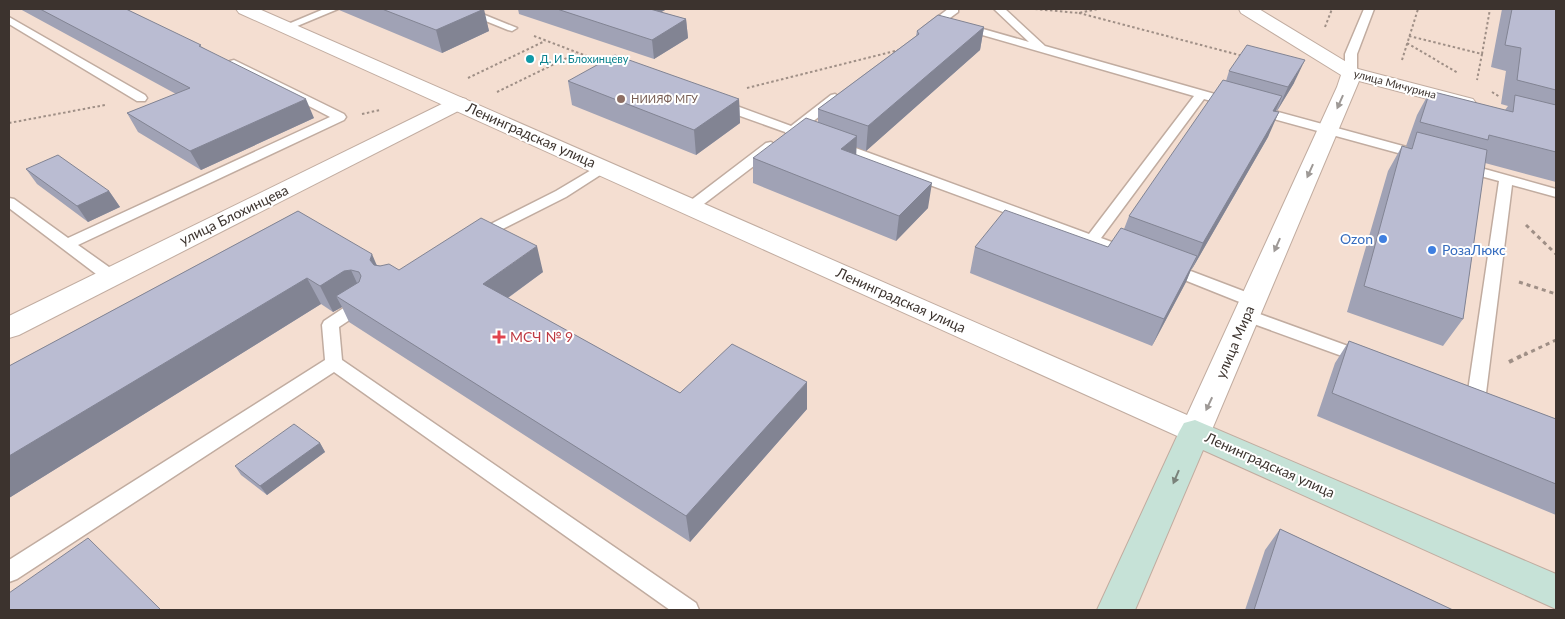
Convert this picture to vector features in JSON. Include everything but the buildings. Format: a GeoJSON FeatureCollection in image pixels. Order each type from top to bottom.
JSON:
{"type":"FeatureCollection","features":[{"type":"Feature","properties":{"kind":"main road","name":"Ленинградская улица"},"geometry":{"type":"LineString","coordinates":[[1195,432],[1556,592]]}},
{"type":"Feature","properties":{"kind":"main road","name":"улица Мира"},"geometry":{"type":"LineString","coordinates":[[1120,609],[1195,432]]}},
{"type":"Feature","properties":{"kind":"street","name":"Ленинградская улица"},"geometry":{"type":"LineString","coordinates":[[245,9],[286,27],[460,92],[603,168],[1195,432]]}},
{"type":"Feature","properties":{"kind":"street","name":"улица Мичурина"},"geometry":{"type":"LineString","coordinates":[[1247,9],[1350,73],[1482,97]]}},
{"type":"Feature","properties":{"kind":"street","name":"улица Мира"},"geometry":{"type":"LineString","coordinates":[[1195,432],[1347,87],[1350,73]]}},
{"type":"Feature","properties":{"kind":"street","name":"улица Блохинцева"},"geometry":{"type":"LineString","coordinates":[[9,328],[460,92]]}},
{"type":"Feature","properties":{"kind":"lane"},"geometry":{"type":"LineString","coordinates":[[286,27],[333,9]]}},
{"type":"Feature","properties":{"kind":"lane"},"geometry":{"type":"LineString","coordinates":[[461,9],[512,28]]}},
{"type":"Feature","properties":{"kind":"lane"},"geometry":{"type":"LineString","coordinates":[[901,50],[953,12],[953,9]]}},
{"type":"Feature","properties":{"kind":"lane"},"geometry":{"type":"LineString","coordinates":[[999,9],[1043,49]]}},
{"type":"Feature","properties":{"kind":"lane"},"geometry":{"type":"LineString","coordinates":[[1350,73],[1351,54],[1369,9]]}},
{"type":"Feature","properties":{"kind":"lane"},"geometry":{"type":"LineString","coordinates":[[9,20],[141,98]]}},
{"type":"Feature","properties":{"kind":"lane"},"geometry":{"type":"LineString","coordinates":[[941,20],[1327,131],[1433,159]]}},
{"type":"Feature","properties":{"kind":"lane"},"geometry":{"type":"LineString","coordinates":[[234,62],[340,117]]}},
{"type":"Feature","properties":{"kind":"lane"},"geometry":{"type":"LineString","coordinates":[[691,206],[847,90]]}},
{"type":"Feature","properties":{"kind":"lane"},"geometry":{"type":"LineString","coordinates":[[1093,239],[1201,94]]}},
{"type":"Feature","properties":{"kind":"lane"},"geometry":{"type":"LineString","coordinates":[[702,98],[1139,257]]}},
{"type":"Feature","properties":{"kind":"lane"},"geometry":{"type":"LineString","coordinates":[[66,245],[340,117]]}},
{"type":"Feature","properties":{"kind":"lane"},"geometry":{"type":"LineString","coordinates":[[1451,164],[1556,192]]}},
{"type":"Feature","properties":{"kind":"lane"},"geometry":{"type":"LineString","coordinates":[[467,242],[561,194],[603,168]]}},
{"type":"Feature","properties":{"kind":"lane"},"geometry":{"type":"LineString","coordinates":[[1476,401],[1506,179]]}},
{"type":"Feature","properties":{"kind":"lane"},"geometry":{"type":"LineString","coordinates":[[9,202],[110,276]]}},
{"type":"Feature","properties":{"kind":"lane"},"geometry":{"type":"LineString","coordinates":[[1157,264],[1250,308],[1378,363]]}},
{"type":"Feature","properties":{"kind":"lane"},"geometry":{"type":"LineString","coordinates":[[363,303],[330,325],[334,362],[688,610]]}},
{"type":"Feature","properties":{"kind":"lane"},"geometry":{"type":"LineString","coordinates":[[9,572],[334,362]]}},
{"type":"Feature","properties":{"kind":"lane"},"geometry":{"type":"LineString","coordinates":[[1449,390],[1494,408]]}},
{"type":"Feature","properties":{"kind":"path"},"geometry":{"type":"LineString","coordinates":[[1034,9],[1079,13],[1251,58]]}},
{"type":"Feature","properties":{"kind":"path"},"geometry":{"type":"LineString","coordinates":[[1079,13],[1098,9]]}},
{"type":"Feature","properties":{"kind":"path"},"geometry":{"type":"LineString","coordinates":[[1401,62],[1418,9]]}},
{"type":"Feature","properties":{"kind":"path"},"geometry":{"type":"LineString","coordinates":[[1476,83],[1490,9]]}},
{"type":"Feature","properties":{"kind":"path"},"geometry":{"type":"LineString","coordinates":[[512,28],[613,66]]}},
{"type":"Feature","properties":{"kind":"path"},"geometry":{"type":"LineString","coordinates":[[1409,36],[1482,54]]}},
{"type":"Feature","properties":{"kind":"path"},"geometry":{"type":"LineString","coordinates":[[460,92],[546,40]]}},
{"type":"Feature","properties":{"kind":"path"},"geometry":{"type":"LineString","coordinates":[[1407,43],[1461,74]]}},
{"type":"Feature","properties":{"kind":"path"},"geometry":{"type":"LineString","coordinates":[[748,88],[901,50]]}},
{"type":"Feature","properties":{"kind":"path"},"geometry":{"type":"LineString","coordinates":[[492,95],[577,52]]}},
{"type":"Feature","properties":{"kind":"path"},"geometry":{"type":"LineString","coordinates":[[1482,97],[1500,97]]}},
{"type":"Feature","properties":{"kind":"path"},"geometry":{"type":"LineString","coordinates":[[340,117],[384,110]]}},
{"type":"Feature","properties":{"kind":"path"},"geometry":{"type":"LineString","coordinates":[[1492,273],[1556,294]]}},
{"type":"Feature","properties":{"kind":"path"},"geometry":{"type":"LineString","coordinates":[[1479,376],[1556,340]]}},
{"type":"Feature","properties":{"kind":"place","name":"Д. И. Блохинцеву"},"geometry":{"type":"Point","coordinates":[530,59]}},
{"type":"Feature","properties":{"kind":"place","name":"НИИЯФ МГУ"},"geometry":{"type":"Point","coordinates":[621,99]}},
{"type":"Feature","properties":{"kind":"place","name":"Ozon"},"geometry":{"type":"Point","coordinates":[1383,239]}},
{"type":"Feature","properties":{"kind":"place","name":"РозаЛюкс"},"geometry":{"type":"Point","coordinates":[1432,250]}},
{"type":"Feature","properties":{"kind":"place","name":"МСЧ № 9"},"geometry":{"type":"Point","coordinates":[499,337]}}]}
